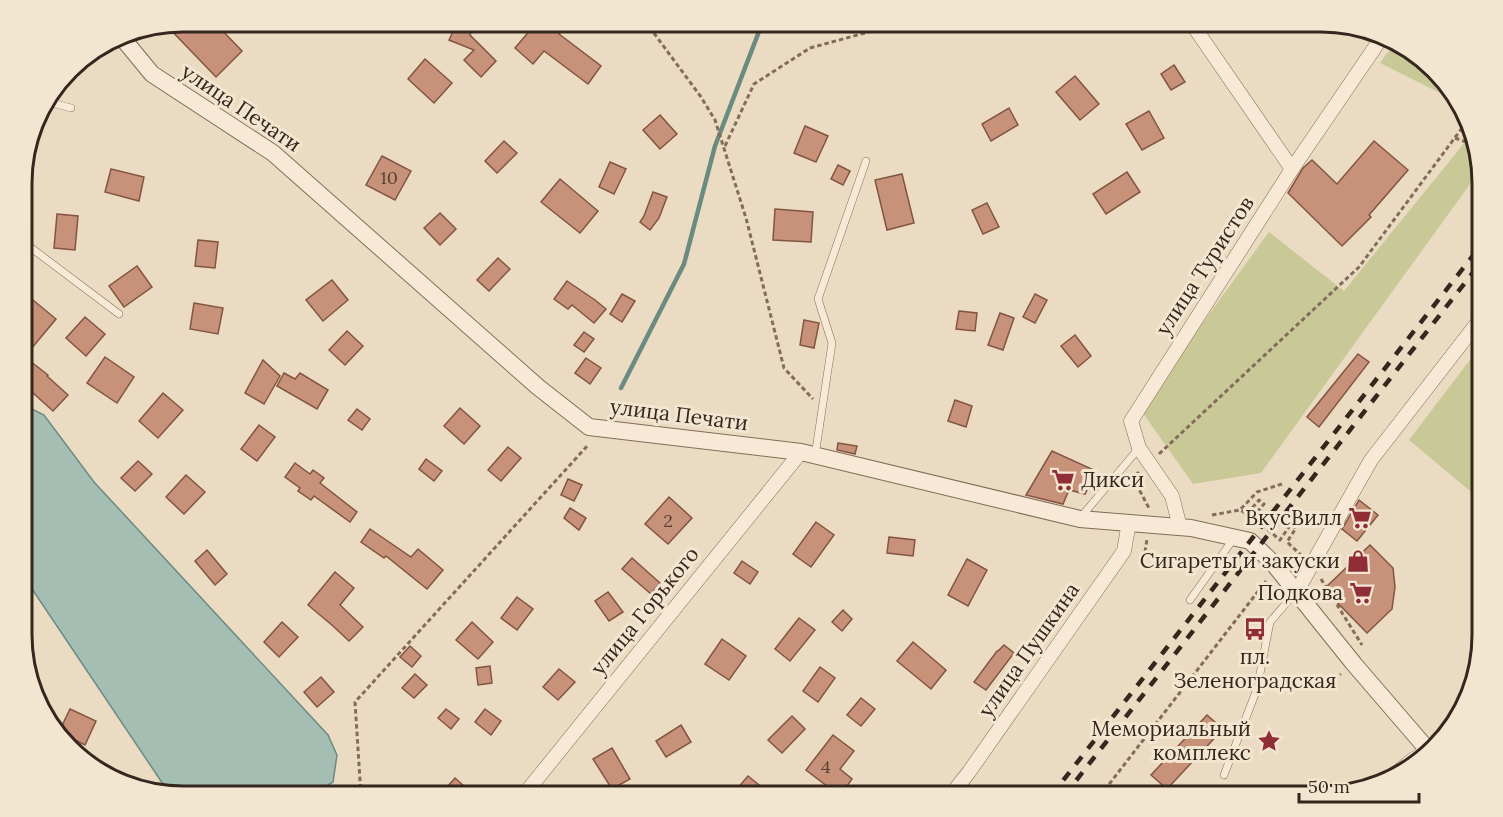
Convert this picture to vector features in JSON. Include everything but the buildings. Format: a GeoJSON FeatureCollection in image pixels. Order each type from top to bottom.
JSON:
{"type":"FeatureCollection","features":[{"type":"Feature","properties":{"kind":"street"},"geometry":{"type":"LineString","coordinates":[[1197,31],[1292,169]]}},
{"type":"Feature","properties":{"kind":"street","name":"улица Печати"},"geometry":{"type":"LineString","coordinates":[[126,43],[152,74],[273,153],[538,387],[589,427],[808,454],[1080,519],[1180,526],[1235,537],[1250,541],[1257,547],[1297,591]]}},
{"type":"Feature","properties":{"kind":"street","name":"улица Туристов"},"geometry":{"type":"LineString","coordinates":[[1180,526],[1172,496],[1139,448],[1131,421],[1292,169],[1378,44]]}},
{"type":"Feature","properties":{"kind":"street"},"geometry":{"type":"LineString","coordinates":[[1424,744],[1354,664],[1297,591],[1371,460],[1472,329]]}},
{"type":"Feature","properties":{"kind":"street","name":"улица Горького"},"geometry":{"type":"LineString","coordinates":[[532,786],[808,454]]}},
{"type":"Feature","properties":{"kind":"street","name":"улица Пушкина"},"geometry":{"type":"LineString","coordinates":[[958,785],[1124,551],[1129,522]]}},
{"type":"Feature","properties":{"kind":"lane"},"geometry":{"type":"LineString","coordinates":[[54,103],[71,108]]}},
{"type":"Feature","properties":{"kind":"lane"},"geometry":{"type":"LineString","coordinates":[[808,454],[822,409],[832,343],[818,299],[866,161]]}},
{"type":"Feature","properties":{"kind":"lane"},"geometry":{"type":"LineString","coordinates":[[32,249],[119,314]]}},
{"type":"Feature","properties":{"kind":"lane"},"geometry":{"type":"LineString","coordinates":[[1080,519],[1139,448]]}},
{"type":"Feature","properties":{"kind":"lane"},"geometry":{"type":"LineString","coordinates":[[1190,600],[1235,537]]}},
{"type":"Feature","properties":{"kind":"lane"},"geometry":{"type":"LineString","coordinates":[[1224,775],[1257,689],[1270,622],[1297,591]]}},
{"type":"Feature","properties":{"kind":"path"},"geometry":{"type":"LineString","coordinates":[[652,31],[715,120],[746,218],[784,368],[822,409]]}},
{"type":"Feature","properties":{"kind":"path"},"geometry":{"type":"LineString","coordinates":[[724,147],[754,84],[810,48],[872,31]]}},
{"type":"Feature","properties":{"kind":"path"},"geometry":{"type":"LineString","coordinates":[[1145,552],[1148,516],[1151,511],[1133,478],[1359,267],[1461,129]]}},
{"type":"Feature","properties":{"kind":"path"},"geometry":{"type":"LineString","coordinates":[[1455,138],[1466,142]]}},
{"type":"Feature","properties":{"kind":"path"},"geometry":{"type":"LineString","coordinates":[[360,786],[355,702],[590,442]]}},
{"type":"Feature","properties":{"kind":"path"},"geometry":{"type":"LineString","coordinates":[[1282,484],[1257,492],[1240,510],[1247,514],[1259,500],[1264,504],[1253,518],[1280,540],[1291,524],[1296,528],[1287,542],[1312,564]]}},
{"type":"Feature","properties":{"kind":"path"},"geometry":{"type":"LineString","coordinates":[[1108,785],[1272,574]]}},
{"type":"Feature","properties":{"kind":"green space"},"geometry":{"type":"Polygon","coordinates":[[[1390,49],[1420,69],[1442,94],[1380,63],[1390,49]]]}},
{"type":"Feature","properties":{"kind":"green space"},"geometry":{"type":"Polygon","coordinates":[[[1466,142],[1472,182],[1261,473],[1193,484],[1140,409],[1269,232],[1344,291],[1466,142]]]}},
{"type":"Feature","properties":{"kind":"green space"},"geometry":{"type":"Polygon","coordinates":[[[1472,357],[1472,493],[1409,440],[1472,357]]]}},
{"type":"Feature","properties":{"kind":"shaded area"},"geometry":{"type":"Polygon","coordinates":[[[32,409],[44,415],[94,482],[328,735],[337,755],[333,782],[327,786],[163,784],[32,589],[32,409]]]}},
{"type":"Feature","properties":{"kind":"waterway"},"geometry":{"type":"LineString","coordinates":[[621,388],[684,264],[715,146],[759,31]]}},
{"type":"Feature","properties":{"kind":"railway"},"geometry":{"type":"LineString","coordinates":[[1059,785],[1472,257]]}},
{"type":"Feature","properties":{"kind":"railway"},"geometry":{"type":"LineString","coordinates":[[1072,785],[1472,274]]}},
{"type":"Feature","properties":{"kind":"place","name":"Дикси"},"geometry":{"type":"Point","coordinates":[1063,480]}},
{"type":"Feature","properties":{"kind":"place","name":"ВкусВилл"},"geometry":{"type":"Point","coordinates":[1360,518]}},
{"type":"Feature","properties":{"kind":"place","name":"Сигареты и закуски"},"geometry":{"type":"Point","coordinates":[1358,561]}},
{"type":"Feature","properties":{"kind":"place","name":"Подкова"},"geometry":{"type":"Point","coordinates":[1361,593]}},
{"type":"Feature","properties":{"kind":"place","name":"пл. Зеленоградская"},"geometry":{"type":"Point","coordinates":[1255,629]}},
{"type":"Feature","properties":{"kind":"place","name":"Мемориальный комплекс"},"geometry":{"type":"Point","coordinates":[1269,741]}}]}
